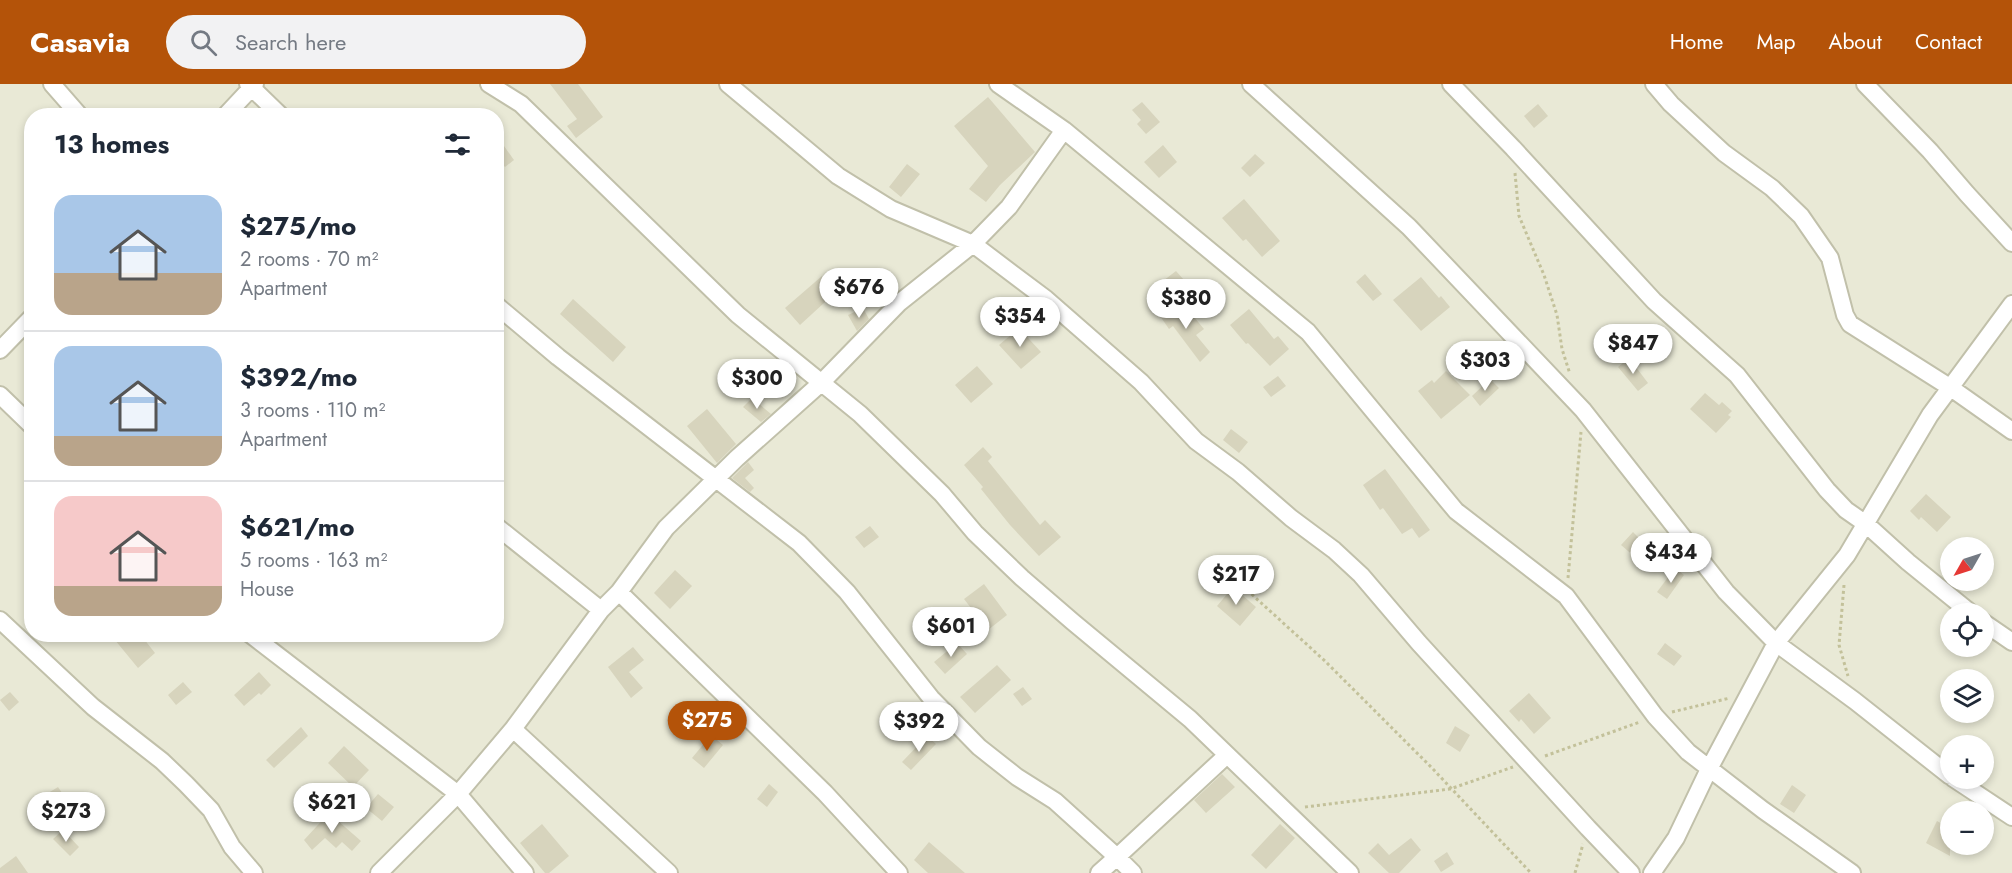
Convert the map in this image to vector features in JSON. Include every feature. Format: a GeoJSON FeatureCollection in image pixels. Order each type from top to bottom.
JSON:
{"type":"FeatureCollection","features":[{"type":"Feature","properties":{"kind":"street"},"geometry":{"type":"LineString","coordinates":[[52,84],[73,108]]}},
{"type":"Feature","properties":{"kind":"street"},"geometry":{"type":"LineString","coordinates":[[489,84],[521,104],[738,315],[860,414],[942,494],[975,533],[1022,578],[1190,718],[1350,873]]}},
{"type":"Feature","properties":{"kind":"street"},"geometry":{"type":"LineString","coordinates":[[728,84],[838,176],[891,209],[973,244],[1046,298],[1141,382],[1196,441],[1238,472],[1291,518],[1334,550],[1361,575],[1419,643],[1631,873]]}},
{"type":"Feature","properties":{"kind":"street"},"geometry":{"type":"LineString","coordinates":[[998,84],[1064,130],[1308,332],[1456,511],[1566,596],[1655,716],[1688,752],[1852,873]]}},
{"type":"Feature","properties":{"kind":"street"},"geometry":{"type":"LineString","coordinates":[[1251,84],[1409,227],[1583,410],[1726,592],[1776,643],[1855,700],[1940,767]]}},
{"type":"Feature","properties":{"kind":"street"},"geometry":{"type":"LineString","coordinates":[[1451,84],[1654,301],[1737,375],[1827,490],[1846,510],[1866,524],[1958,603]]}},
{"type":"Feature","properties":{"kind":"street"},"geometry":{"type":"LineString","coordinates":[[1654,84],[1671,104],[1724,153],[1772,188],[1801,216],[1830,258],[1847,321],[2012,430]]}},
{"type":"Feature","properties":{"kind":"street"},"geometry":{"type":"LineString","coordinates":[[1865,84],[1930,151],[2012,243]]}},
{"type":"Feature","properties":{"kind":"street"},"geometry":{"type":"LineString","coordinates":[[232,108],[252,85],[274,108]]}},
{"type":"Feature","properties":{"kind":"street"},"geometry":{"type":"LineString","coordinates":[[379,873],[458,794],[513,729],[666,528],[715,479],[821,383],[899,303],[973,244],[1009,207],[1064,130]]}},
{"type":"Feature","properties":{"kind":"street"},"geometry":{"type":"LineString","coordinates":[[1652,873],[1677,838],[1709,769],[1776,643],[1847,555],[1930,415],[2012,304]]}},
{"type":"Feature","properties":{"kind":"street"},"geometry":{"type":"LineString","coordinates":[[504,312],[558,357],[799,543],[847,592],[931,698],[979,747],[1017,777],[1055,801],[1133,873]]}},
{"type":"Feature","properties":{"kind":"street"},"geometry":{"type":"LineString","coordinates":[[0,350],[24,325]]}},
{"type":"Feature","properties":{"kind":"street"},"geometry":{"type":"LineString","coordinates":[[0,395],[24,418]]}},
{"type":"Feature","properties":{"kind":"street"},"geometry":{"type":"LineString","coordinates":[[504,532],[602,610]]}},
{"type":"Feature","properties":{"kind":"street"},"geometry":{"type":"LineString","coordinates":[[619,592],[825,793],[899,873]]}},
{"type":"Feature","properties":{"kind":"street"},"geometry":{"type":"LineString","coordinates":[[0,620],[93,707],[162,761],[186,784],[211,810],[232,847],[254,873]]}},
{"type":"Feature","properties":{"kind":"street"},"geometry":{"type":"LineString","coordinates":[[1994,630],[2012,642]]}},
{"type":"Feature","properties":{"kind":"street"},"geometry":{"type":"LineString","coordinates":[[260,642],[458,794],[525,873]]}},
{"type":"Feature","properties":{"kind":"street"},"geometry":{"type":"LineString","coordinates":[[513,729],[669,873]]}},
{"type":"Feature","properties":{"kind":"street"},"geometry":{"type":"LineString","coordinates":[[1099,873],[1227,755]]}},
{"type":"Feature","properties":{"kind":"street"},"geometry":{"type":"LineString","coordinates":[[1970,789],[2012,817]]}},
{"type":"Feature","properties":{"kind":"path"},"geometry":{"type":"LineString","coordinates":[[1847,555],[1839,645],[1855,700]]}},
{"type":"Feature","properties":{"kind":"path"},"geometry":{"type":"LineString","coordinates":[[1225,570],[1324,661],[1432,768],[1531,873]]}},
{"type":"Feature","properties":{"kind":"path"},"geometry":{"type":"LineString","coordinates":[[1285,810],[1450,789],[1655,716],[1749,694]]}},
{"type":"Feature","properties":{"kind":"path"},"geometry":{"type":"LineString","coordinates":[[1575,873],[1588,828]]}},
{"type":"Feature","properties":{"kind":"shaded area"},"geometry":{"type":"Polygon","coordinates":[[[0,84],[2012,84],[2012,873],[0,873],[0,84]]]}},
{"type":"Feature","properties":{"kind":"building"},"geometry":{"type":"Polygon","coordinates":[[[550,84],[578,84],[603,117],[576,138],[567,126],[577,119],[550,84]]]}},
{"type":"Feature","properties":{"kind":"building"},"geometry":{"type":"Polygon","coordinates":[[[988,97],[1035,152],[1000,185],[986,202],[969,189],[988,166],[954,126],[988,97]]]}},
{"type":"Feature","properties":{"kind":"building"},"geometry":{"type":"Polygon","coordinates":[[[1142,102],[1160,122],[1146,134],[1137,124],[1141,120],[1132,110],[1142,102]]]}},
{"type":"Feature","properties":{"kind":"building"},"geometry":{"type":"Polygon","coordinates":[[[1538,104],[1548,116],[1534,128],[1524,116],[1538,104]]]}},
{"type":"Feature","properties":{"kind":"building"},"geometry":{"type":"Polygon","coordinates":[[[1163,145],[1177,162],[1159,178],[1144,162],[1163,145]]]}},
{"type":"Feature","properties":{"kind":"building"},"geometry":{"type":"Polygon","coordinates":[[[504,146],[514,160],[504,166],[504,146]]]}},
{"type":"Feature","properties":{"kind":"building"},"geometry":{"type":"Polygon","coordinates":[[[1255,154],[1265,163],[1250,177],[1241,168],[1255,154]]]}},
{"type":"Feature","properties":{"kind":"building"},"geometry":{"type":"Polygon","coordinates":[[[907,164],[920,174],[901,197],[889,187],[907,164]]]}},
{"type":"Feature","properties":{"kind":"building"},"geometry":{"type":"Polygon","coordinates":[[[1244,199],[1280,241],[1262,257],[1246,239],[1243,241],[1222,218],[1244,199]]]}},
{"type":"Feature","properties":{"kind":"building"},"geometry":{"type":"Polygon","coordinates":[[[1176,271],[1184,280],[1166,294],[1159,284],[1176,271]]]}},
{"type":"Feature","properties":{"kind":"building"},"geometry":{"type":"Polygon","coordinates":[[[1365,274],[1382,294],[1373,301],[1356,282],[1365,274]]]}},
{"type":"Feature","properties":{"kind":"building"},"geometry":{"type":"Polygon","coordinates":[[[822,276],[836,292],[800,325],[785,308],[822,276]]]}},
{"type":"Feature","properties":{"kind":"building"},"geometry":{"type":"Polygon","coordinates":[[[1421,277],[1450,307],[1421,331],[1393,300],[1421,277]]]}},
{"type":"Feature","properties":{"kind":"building"},"geometry":{"type":"Polygon","coordinates":[[[573,299],[626,347],[613,362],[560,314],[573,299]]]}},
{"type":"Feature","properties":{"kind":"building"},"geometry":{"type":"Polygon","coordinates":[[[1176,303],[1190,320],[1194,317],[1204,329],[1196,335],[1210,352],[1200,362],[1173,326],[1169,329],[1160,316],[1176,303]]]}},
{"type":"Feature","properties":{"kind":"building"},"geometry":{"type":"Polygon","coordinates":[[[863,308],[869,319],[857,331],[848,315],[863,308]]]}},
{"type":"Feature","properties":{"kind":"building"},"geometry":{"type":"Polygon","coordinates":[[[1249,309],[1274,339],[1278,336],[1289,349],[1270,366],[1248,343],[1246,344],[1230,325],[1249,309]]]}},
{"type":"Feature","properties":{"kind":"building"},"geometry":{"type":"Polygon","coordinates":[[[1019,328],[1041,352],[1021,369],[999,345],[1019,328]]]}},
{"type":"Feature","properties":{"kind":"building"},"geometry":{"type":"Polygon","coordinates":[[[1629,358],[1648,383],[1638,391],[1618,367],[1629,358]]]}},
{"type":"Feature","properties":{"kind":"building"},"geometry":{"type":"Polygon","coordinates":[[[977,366],[993,384],[971,403],[955,385],[977,366]]]}},
{"type":"Feature","properties":{"kind":"building"},"geometry":{"type":"Polygon","coordinates":[[[1446,371],[1470,395],[1441,419],[1418,391],[1432,380],[1434,383],[1446,371]]]}},
{"type":"Feature","properties":{"kind":"building"},"geometry":{"type":"Polygon","coordinates":[[[1278,376],[1286,386],[1271,397],[1263,387],[1278,376]]]}},
{"type":"Feature","properties":{"kind":"building"},"geometry":{"type":"Polygon","coordinates":[[[1490,379],[1499,388],[1480,406],[1472,396],[1490,379]]]}},
{"type":"Feature","properties":{"kind":"building"},"geometry":{"type":"Polygon","coordinates":[[[1705,393],[1719,405],[1722,402],[1732,411],[1728,415],[1731,417],[1716,433],[1690,409],[1705,393]]]}},
{"type":"Feature","properties":{"kind":"building"},"geometry":{"type":"Polygon","coordinates":[[[752,398],[771,414],[761,422],[743,407],[752,398]]]}},
{"type":"Feature","properties":{"kind":"building"},"geometry":{"type":"Polygon","coordinates":[[[707,409],[736,444],[717,463],[687,426],[707,409]]]}},
{"type":"Feature","properties":{"kind":"building"},"geometry":{"type":"Polygon","coordinates":[[[1231,429],[1248,442],[1239,453],[1223,440],[1231,429]]]}},
{"type":"Feature","properties":{"kind":"building"},"geometry":{"type":"Polygon","coordinates":[[[983,447],[992,457],[988,461],[1040,525],[1045,520],[1061,537],[1039,556],[1010,525],[964,465],[983,447]]]}},
{"type":"Feature","properties":{"kind":"building"},"geometry":{"type":"Polygon","coordinates":[[[748,462],[754,470],[745,478],[754,488],[750,492],[732,478],[748,462]]]}},
{"type":"Feature","properties":{"kind":"building"},"geometry":{"type":"Polygon","coordinates":[[[1385,469],[1430,530],[1419,538],[1412,528],[1402,534],[1383,508],[1380,510],[1363,485],[1385,469]]]}},
{"type":"Feature","properties":{"kind":"building"},"geometry":{"type":"Polygon","coordinates":[[[1926,494],[1951,517],[1937,532],[1921,517],[1919,520],[1910,511],[1926,494]]]}},
{"type":"Feature","properties":{"kind":"building"},"geometry":{"type":"Polygon","coordinates":[[[870,526],[879,537],[864,548],[855,537],[870,526]]]}},
{"type":"Feature","properties":{"kind":"building"},"geometry":{"type":"Polygon","coordinates":[[[1633,532],[1646,545],[1635,557],[1621,545],[1633,532]]]}},
{"type":"Feature","properties":{"kind":"building"},"geometry":{"type":"Polygon","coordinates":[[[1675,568],[1684,575],[1667,599],[1657,592],[1675,568]]]}},
{"type":"Feature","properties":{"kind":"building"},"geometry":{"type":"Polygon","coordinates":[[[675,570],[692,586],[670,609],[654,593],[675,570]]]}},
{"type":"Feature","properties":{"kind":"building"},"geometry":{"type":"Polygon","coordinates":[[[984,584],[1007,615],[988,630],[964,599],[984,584]]]}},
{"type":"Feature","properties":{"kind":"building"},"geometry":{"type":"Polygon","coordinates":[[[1233,587],[1256,607],[1240,626],[1217,606],[1233,587]]]}},
{"type":"Feature","properties":{"kind":"building"},"geometry":{"type":"Polygon","coordinates":[[[117,642],[146,642],[155,653],[138,668],[117,642]]]}},
{"type":"Feature","properties":{"kind":"building"},"geometry":{"type":"Polygon","coordinates":[[[957,643],[967,654],[945,674],[934,662],[957,643]]]}},
{"type":"Feature","properties":{"kind":"building"},"geometry":{"type":"Polygon","coordinates":[[[1665,643],[1682,656],[1674,666],[1657,654],[1665,643]]]}},
{"type":"Feature","properties":{"kind":"building"},"geometry":{"type":"Polygon","coordinates":[[[633,647],[644,660],[629,672],[643,688],[631,698],[608,667],[633,647]]]}},
{"type":"Feature","properties":{"kind":"building"},"geometry":{"type":"Polygon","coordinates":[[[997,665],[1011,680],[975,713],[960,697],[997,665]]]}},
{"type":"Feature","properties":{"kind":"building"},"geometry":{"type":"Polygon","coordinates":[[[259,672],[271,685],[244,706],[234,695],[259,672]]]}},
{"type":"Feature","properties":{"kind":"building"},"geometry":{"type":"Polygon","coordinates":[[[183,682],[192,692],[176,705],[168,695],[183,682]]]}},
{"type":"Feature","properties":{"kind":"building"},"geometry":{"type":"Polygon","coordinates":[[[1023,687],[1032,699],[1022,706],[1013,694],[1023,687]]]}},
{"type":"Feature","properties":{"kind":"building"},"geometry":{"type":"Polygon","coordinates":[[[10,692],[19,702],[9,711],[0,700],[10,692]]]}},
{"type":"Feature","properties":{"kind":"building"},"geometry":{"type":"Polygon","coordinates":[[[1529,693],[1551,718],[1534,734],[1521,719],[1519,722],[1509,711],[1529,693]]]}},
{"type":"Feature","properties":{"kind":"building"},"geometry":{"type":"Polygon","coordinates":[[[1455,726],[1470,735],[1460,752],[1446,743],[1455,726]]]}},
{"type":"Feature","properties":{"kind":"building"},"geometry":{"type":"Polygon","coordinates":[[[301,727],[308,736],[274,768],[266,760],[301,727]]]}},
{"type":"Feature","properties":{"kind":"building"},"geometry":{"type":"Polygon","coordinates":[[[711,735],[723,745],[704,768],[692,758],[711,735]]]}},
{"type":"Feature","properties":{"kind":"building"},"geometry":{"type":"Polygon","coordinates":[[[927,736],[936,744],[911,770],[902,762],[927,736]]]}},
{"type":"Feature","properties":{"kind":"building"},"geometry":{"type":"Polygon","coordinates":[[[344,746],[369,770],[353,787],[328,763],[344,746]]]}},
{"type":"Feature","properties":{"kind":"building"},"geometry":{"type":"Polygon","coordinates":[[[1222,774],[1235,787],[1206,813],[1194,800],[1222,774]]]}},
{"type":"Feature","properties":{"kind":"building"},"geometry":{"type":"Polygon","coordinates":[[[769,784],[778,792],[767,807],[757,799],[769,784]]]}},
{"type":"Feature","properties":{"kind":"building"},"geometry":{"type":"Polygon","coordinates":[[[1792,785],[1806,795],[1794,813],[1780,804],[1792,785]]]}},
{"type":"Feature","properties":{"kind":"building"},"geometry":{"type":"Polygon","coordinates":[[[58,787],[77,815],[60,827],[40,798],[58,787]]]}},
{"type":"Feature","properties":{"kind":"building"},"geometry":{"type":"Polygon","coordinates":[[[378,794],[394,807],[382,821],[366,808],[378,794]]]}},
{"type":"Feature","properties":{"kind":"building"},"geometry":{"type":"Polygon","coordinates":[[[329,813],[361,841],[352,851],[342,842],[336,848],[325,838],[312,850],[304,840],[329,813]]]}},
{"type":"Feature","properties":{"kind":"building"},"geometry":{"type":"Polygon","coordinates":[[[1937,821],[1940,823],[1940,851],[1926,843],[1937,821]]]}},
{"type":"Feature","properties":{"kind":"building"},"geometry":{"type":"Polygon","coordinates":[[[542,824],[569,856],[549,873],[545,873],[520,843],[542,824]]]}},
{"type":"Feature","properties":{"kind":"building"},"geometry":{"type":"Polygon","coordinates":[[[1280,824],[1295,838],[1266,869],[1251,855],[1280,824]]]}},
{"type":"Feature","properties":{"kind":"building"},"geometry":{"type":"Polygon","coordinates":[[[63,830],[79,847],[70,856],[53,839],[63,830]]]}},
{"type":"Feature","properties":{"kind":"building"},"geometry":{"type":"Polygon","coordinates":[[[1411,838],[1421,850],[1399,873],[1389,873],[1368,853],[1378,843],[1389,855],[1411,838]]]}},
{"type":"Feature","properties":{"kind":"building"},"geometry":{"type":"Polygon","coordinates":[[[929,842],[965,873],[928,873],[914,860],[929,842]]]}},
{"type":"Feature","properties":{"kind":"building"},"geometry":{"type":"Polygon","coordinates":[[[1447,852],[1454,864],[1441,872],[1434,861],[1447,852]]]}},
{"type":"Feature","properties":{"kind":"building"},"geometry":{"type":"Polygon","coordinates":[[[16,856],[28,873],[0,873],[0,868],[16,856]]]}}]}
